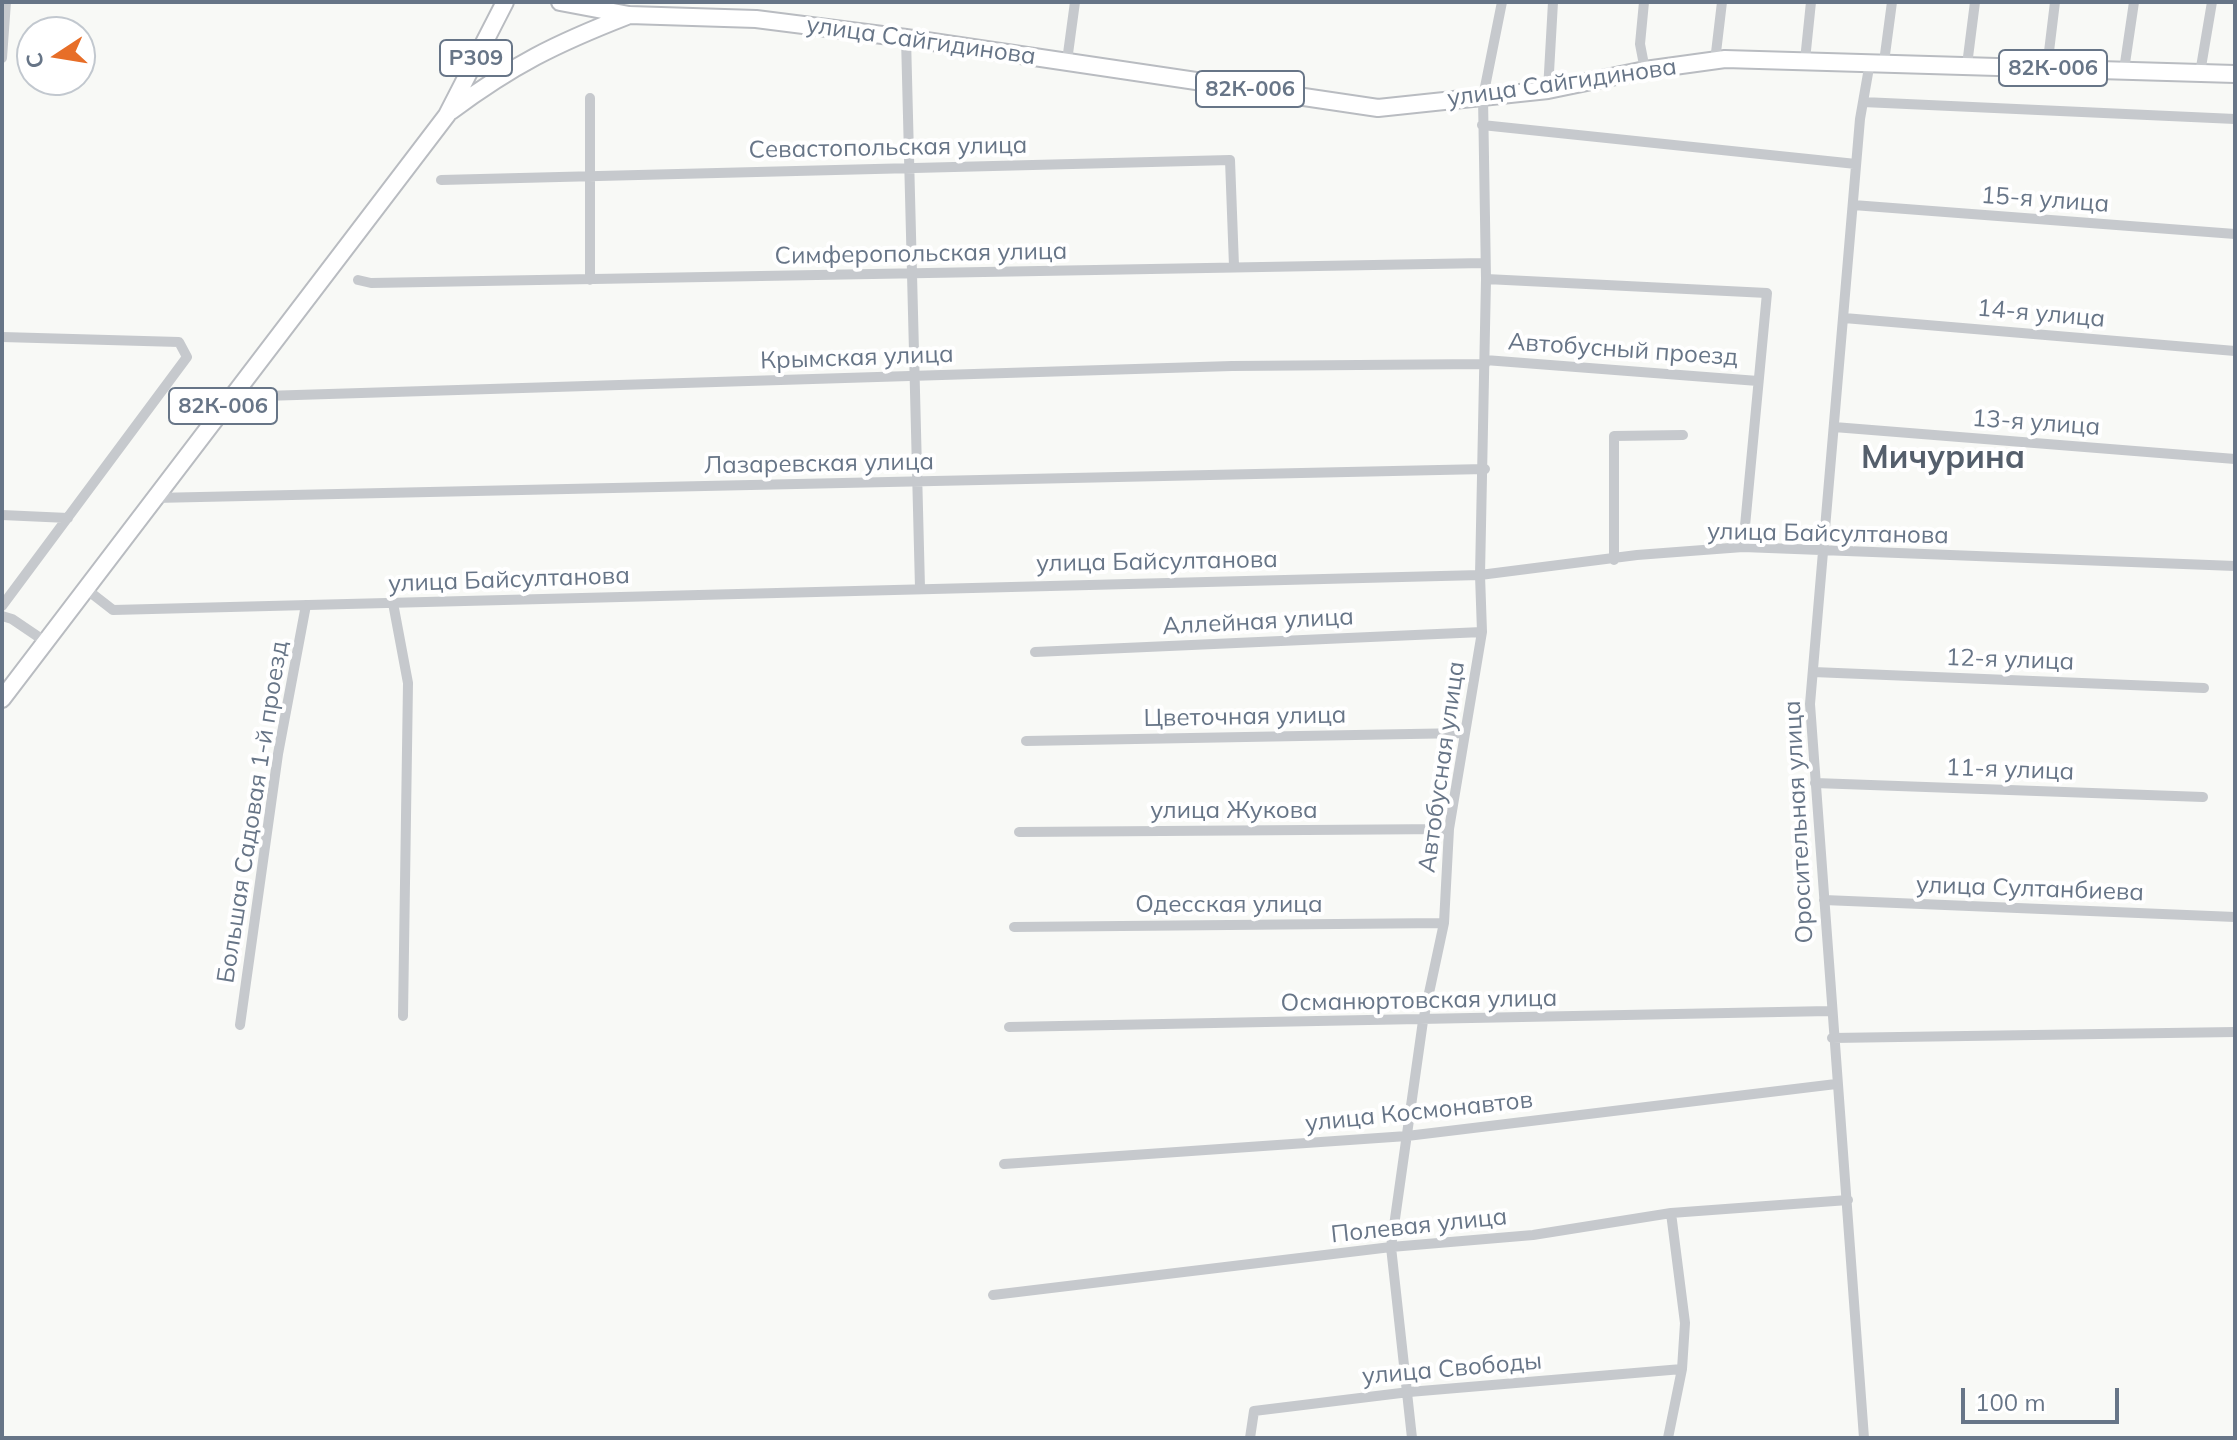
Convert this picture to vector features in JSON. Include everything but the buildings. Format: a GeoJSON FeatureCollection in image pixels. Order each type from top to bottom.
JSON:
{"type":"FeatureCollection","features":[{"type":"Feature","properties":{"kind":"main road","name":"Р309"},"geometry":{"type":"LineString","coordinates":[[447,115],[505,2]]}},
{"type":"Feature","properties":{"kind":"main road","name":"улица Сайгидинова"},"geometry":{"type":"LineString","coordinates":[[560,2],[629,15],[756,19],[906,38],[1378,108],[1548,90],[1645,70],[1715,61],[1805,60],[2235,74]]}},
{"type":"Feature","properties":{"kind":"main road","name":"82К-006"},"geometry":{"type":"LineString","coordinates":[[2,699],[447,115],[502,73],[536,54],[629,15]]}},
{"type":"Feature","properties":{"kind":"street"},"geometry":{"type":"LineString","coordinates":[[2,58],[6,2]]}},
{"type":"Feature","properties":{"kind":"street"},"geometry":{"type":"LineString","coordinates":[[1067,61],[1075,2]]}},
{"type":"Feature","properties":{"kind":"street","name":"Автобусная улица"},"geometry":{"type":"LineString","coordinates":[[1412,1438],[1391,1247],[1423,1021],[1444,923],[1449,829],[1482,632],[1480,575],[1485,469],[1486,279],[1482,125],[1483,97],[1502,2]]}},
{"type":"Feature","properties":{"kind":"street"},"geometry":{"type":"LineString","coordinates":[[1548,90],[1553,2]]}},
{"type":"Feature","properties":{"kind":"street"},"geometry":{"type":"LineString","coordinates":[[1644,2],[1640,44],[1645,70]]}},
{"type":"Feature","properties":{"kind":"street"},"geometry":{"type":"LineString","coordinates":[[1715,61],[1722,2]]}},
{"type":"Feature","properties":{"kind":"street"},"geometry":{"type":"LineString","coordinates":[[1805,60],[1811,2]]}},
{"type":"Feature","properties":{"kind":"street","name":"Оросительная улица"},"geometry":{"type":"LineString","coordinates":[[1864,1438],[1848,1200],[1830,1011],[1810,704],[1863,102],[1892,2]]}},
{"type":"Feature","properties":{"kind":"street"},"geometry":{"type":"LineString","coordinates":[[1967,65],[1975,2]]}},
{"type":"Feature","properties":{"kind":"street"},"geometry":{"type":"LineString","coordinates":[[2047,68],[2055,2]]}},
{"type":"Feature","properties":{"kind":"street"},"geometry":{"type":"LineString","coordinates":[[2124,70],[2134,2]]}},
{"type":"Feature","properties":{"kind":"street"},"geometry":{"type":"LineString","coordinates":[[2200,73],[2212,2]]}},
{"type":"Feature","properties":{"kind":"street"},"geometry":{"type":"LineString","coordinates":[[906,38],[920,588]]}},
{"type":"Feature","properties":{"kind":"street"},"geometry":{"type":"LineString","coordinates":[[590,98],[590,280]]}},
{"type":"Feature","properties":{"kind":"street"},"geometry":{"type":"LineString","coordinates":[[1863,102],[2235,119]]}},
{"type":"Feature","properties":{"kind":"street"},"geometry":{"type":"LineString","coordinates":[[1482,125],[1856,164]]}},
{"type":"Feature","properties":{"kind":"street","name":"Севастопольская улица"},"geometry":{"type":"LineString","coordinates":[[441,180],[1230,160],[1234,266]]}},
{"type":"Feature","properties":{"kind":"street","name":"15-я улица"},"geometry":{"type":"LineString","coordinates":[[1853,205],[2235,234]]}},
{"type":"Feature","properties":{"kind":"street","name":"Симферопольская улица"},"geometry":{"type":"LineString","coordinates":[[358,280],[371,283],[912,276],[1234,266],[1485,263]]}},
{"type":"Feature","properties":{"kind":"street"},"geometry":{"type":"LineString","coordinates":[[1486,279],[1767,293],[1743,547]]}},
{"type":"Feature","properties":{"kind":"street","name":"14-я улица"},"geometry":{"type":"LineString","coordinates":[[1844,318],[2235,351]]}},
{"type":"Feature","properties":{"kind":"street"},"geometry":{"type":"LineString","coordinates":[[2,337],[179,342],[186,349],[187,357],[2,606]]}},
{"type":"Feature","properties":{"kind":"street","name":"Крымская улица"},"geometry":{"type":"LineString","coordinates":[[230,397],[1232,366],[1485,362]]}},
{"type":"Feature","properties":{"kind":"street","name":"Автобусный проезд"},"geometry":{"type":"LineString","coordinates":[[1485,362],[1758,381]]}},
{"type":"Feature","properties":{"kind":"street","name":"13-я улица"},"geometry":{"type":"LineString","coordinates":[[1834,427],[2235,459]]}},
{"type":"Feature","properties":{"kind":"street"},"geometry":{"type":"LineString","coordinates":[[1614,560],[1614,436],[1683,435]]}},
{"type":"Feature","properties":{"kind":"street","name":"Лазаревская улица"},"geometry":{"type":"LineString","coordinates":[[154,498],[1485,469]]}},
{"type":"Feature","properties":{"kind":"street"},"geometry":{"type":"LineString","coordinates":[[2,515],[68,518]]}},
{"type":"Feature","properties":{"kind":"street","name":"улица Байсултанова"},"geometry":{"type":"LineString","coordinates":[[86,589],[113,610],[393,603],[1480,575],[1743,547],[1824,553],[2235,566]]}},
{"type":"Feature","properties":{"kind":"street"},"geometry":{"type":"LineString","coordinates":[[393,603],[408,683],[403,1016]]}},
{"type":"Feature","properties":{"kind":"street","name":"Большая Садовая 1-й проезд"},"geometry":{"type":"LineString","coordinates":[[240,1025],[278,754],[306,605]]}},
{"type":"Feature","properties":{"kind":"street"},"geometry":{"type":"LineString","coordinates":[[2,616],[12,619],[46,642]]}},
{"type":"Feature","properties":{"kind":"street","name":"Аллейная улица"},"geometry":{"type":"LineString","coordinates":[[1035,652],[1482,632]]}},
{"type":"Feature","properties":{"kind":"street","name":"12-я улица"},"geometry":{"type":"LineString","coordinates":[[1813,672],[2204,688]]}},
{"type":"Feature","properties":{"kind":"street","name":"Цветочная улица"},"geometry":{"type":"LineString","coordinates":[[1026,741],[1465,733]]}},
{"type":"Feature","properties":{"kind":"street","name":"11-я улица"},"geometry":{"type":"LineString","coordinates":[[1815,783],[2203,797]]}},
{"type":"Feature","properties":{"kind":"street","name":"улица Жукова"},"geometry":{"type":"LineString","coordinates":[[1019,832],[1449,829]]}},
{"type":"Feature","properties":{"kind":"street","name":"улица Султанбиева"},"geometry":{"type":"LineString","coordinates":[[1824,900],[2235,917]]}},
{"type":"Feature","properties":{"kind":"street","name":"Одесская улица"},"geometry":{"type":"LineString","coordinates":[[1014,927],[1444,923]]}},
{"type":"Feature","properties":{"kind":"street","name":"Османюртовская улица"},"geometry":{"type":"LineString","coordinates":[[1009,1027],[1830,1011]]}},
{"type":"Feature","properties":{"kind":"street"},"geometry":{"type":"LineString","coordinates":[[1832,1038],[2235,1032]]}},
{"type":"Feature","properties":{"kind":"street","name":"улица Космонавтов"},"geometry":{"type":"LineString","coordinates":[[1004,1164],[1407,1136],[1836,1084]]}},
{"type":"Feature","properties":{"kind":"street","name":"Полевая улица"},"geometry":{"type":"LineString","coordinates":[[993,1295],[1391,1247],[1533,1235],[1671,1213],[1848,1200]]}},
{"type":"Feature","properties":{"kind":"street"},"geometry":{"type":"LineString","coordinates":[[1668,1438],[1682,1369],[1685,1323],[1671,1213]]}},
{"type":"Feature","properties":{"kind":"street","name":"улица Свободы"},"geometry":{"type":"LineString","coordinates":[[1250,1438],[1254,1411],[1409,1392],[1682,1369]]}},
{"type":"Feature","properties":{"kind":"district","name":"Мичурина"},"geometry":{"type":"Point","coordinates":[1943,458]}}]}
